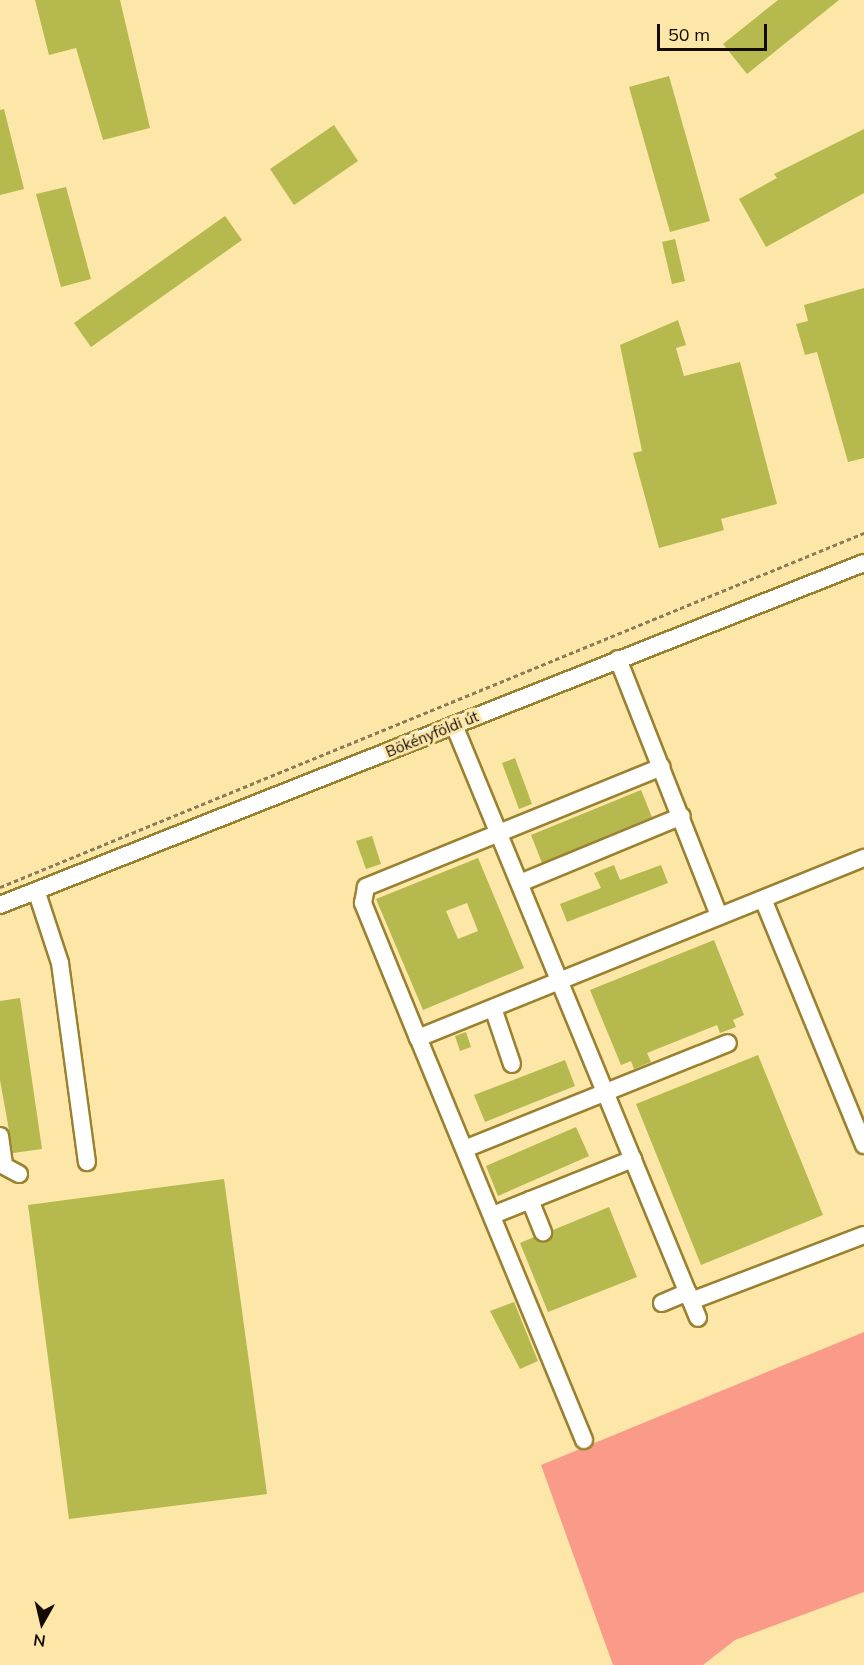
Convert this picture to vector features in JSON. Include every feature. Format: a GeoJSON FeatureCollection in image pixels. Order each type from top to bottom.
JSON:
{"type":"FeatureCollection","features":[{"type":"Feature","properties":{"kind":"street","name":"Bökényföldi út"},"geometry":{"type":"LineString","coordinates":[[0,905],[38,893],[618,659],[864,563]]}},
{"type":"Feature","properties":{"kind":"street"},"geometry":{"type":"LineString","coordinates":[[618,659],[682,816],[719,916]]}},
{"type":"Feature","properties":{"kind":"street"},"geometry":{"type":"LineString","coordinates":[[454,725],[698,1318]]}},
{"type":"Feature","properties":{"kind":"street"},"geometry":{"type":"LineString","coordinates":[[584,1440],[467,1148],[418,1038],[363,903],[364,892],[369,884],[499,830],[662,767]]}},
{"type":"Feature","properties":{"kind":"street"},"geometry":{"type":"LineString","coordinates":[[520,883],[682,816]]}},
{"type":"Feature","properties":{"kind":"street"},"geometry":{"type":"LineString","coordinates":[[418,1038],[864,858]]}},
{"type":"Feature","properties":{"kind":"street"},"geometry":{"type":"LineString","coordinates":[[38,893],[60,963],[87,1161]]}},
{"type":"Feature","properties":{"kind":"street"},"geometry":{"type":"LineString","coordinates":[[763,899],[864,1145]]}},
{"type":"Feature","properties":{"kind":"street"},"geometry":{"type":"LineString","coordinates":[[493,1008],[512,1064]]}},
{"type":"Feature","properties":{"kind":"street"},"geometry":{"type":"LineString","coordinates":[[467,1148],[728,1043]]}},
{"type":"Feature","properties":{"kind":"street"},"geometry":{"type":"LineString","coordinates":[[0,1136],[4,1166],[20,1174]]}},
{"type":"Feature","properties":{"kind":"street"},"geometry":{"type":"LineString","coordinates":[[494,1215],[633,1159]]}},
{"type":"Feature","properties":{"kind":"street"},"geometry":{"type":"LineString","coordinates":[[530,1200],[543,1232]]}},
{"type":"Feature","properties":{"kind":"street"},"geometry":{"type":"LineString","coordinates":[[662,1303],[690,1296],[864,1235]]}},
{"type":"Feature","properties":{"kind":"path"},"geometry":{"type":"LineString","coordinates":[[0,886],[864,533]]}},
{"type":"Feature","properties":{"kind":"shaded area"},"geometry":{"type":"Polygon","coordinates":[[[864,1332],[864,1592],[735,1640],[703,1665],[613,1665],[541,1465],[864,1332]]]}},
{"type":"Feature","properties":{"kind":"building"},"geometry":{"type":"Polygon","coordinates":[[[35,0],[120,0],[150,128],[103,140],[76,48],[49,55],[35,0]]]}},
{"type":"Feature","properties":{"kind":"building"},"geometry":{"type":"Polygon","coordinates":[[[778,0],[839,0],[747,74],[723,44],[778,0]]]}},
{"type":"Feature","properties":{"kind":"building"},"geometry":{"type":"Polygon","coordinates":[[[669,76],[710,221],[670,232],[629,87],[669,76]]]}},
{"type":"Feature","properties":{"kind":"building"},"geometry":{"type":"Polygon","coordinates":[[[4,109],[24,189],[0,195],[0,110],[4,109]]]}},
{"type":"Feature","properties":{"kind":"building"},"geometry":{"type":"Polygon","coordinates":[[[334,125],[358,161],[294,205],[270,169],[334,125]]]}},
{"type":"Feature","properties":{"kind":"building"},"geometry":{"type":"Polygon","coordinates":[[[864,129],[864,193],[766,247],[739,199],[777,178],[774,174],[864,129]]]}},
{"type":"Feature","properties":{"kind":"building"},"geometry":{"type":"Polygon","coordinates":[[[66,187],[91,279],[61,287],[36,194],[66,187]]]}},
{"type":"Feature","properties":{"kind":"building"},"geometry":{"type":"Polygon","coordinates":[[[225,216],[242,240],[91,347],[74,323],[225,216]]]}},
{"type":"Feature","properties":{"kind":"building"},"geometry":{"type":"Polygon","coordinates":[[[675,239],[685,281],[672,284],[662,242],[675,239]]]}},
{"type":"Feature","properties":{"kind":"building"},"geometry":{"type":"Polygon","coordinates":[[[864,288],[864,458],[848,462],[817,352],[805,355],[796,324],[808,321],[804,305],[864,288]]]}},
{"type":"Feature","properties":{"kind":"building"},"geometry":{"type":"Polygon","coordinates":[[[678,320],[686,345],[676,348],[684,376],[740,362],[777,504],[721,519],[724,530],[659,548],[633,453],[642,451],[620,345],[678,320]]]}},
{"type":"Feature","properties":{"kind":"building"},"geometry":{"type":"Polygon","coordinates":[[[515,758],[532,804],[519,809],[502,763],[515,758]]]}},
{"type":"Feature","properties":{"kind":"building"},"geometry":{"type":"Polygon","coordinates":[[[641,790],[652,817],[542,863],[531,835],[641,790]]]}},
{"type":"Feature","properties":{"kind":"building"},"geometry":{"type":"Polygon","coordinates":[[[372,836],[381,864],[366,869],[356,841],[372,836]]]}},
{"type":"Feature","properties":{"kind":"building"},"geometry":{"type":"Polygon","coordinates":[[[478,858],[524,968],[423,1010],[376,899],[478,858]],[[467,903],[446,911],[458,939],[478,931],[467,903]]]}},
{"type":"Feature","properties":{"kind":"building"},"geometry":{"type":"Polygon","coordinates":[[[614,865],[620,880],[661,865],[668,883],[567,922],[560,904],[601,888],[594,873],[614,865]]]}},
{"type":"Feature","properties":{"kind":"building"},"geometry":{"type":"Polygon","coordinates":[[[714,940],[744,1015],[733,1020],[736,1027],[720,1033],[717,1025],[647,1053],[651,1062],[634,1069],[631,1061],[621,1065],[590,990],[714,940]]]}},
{"type":"Feature","properties":{"kind":"building"},"geometry":{"type":"Polygon","coordinates":[[[20,998],[42,1149],[13,1153],[0,1080],[0,1001],[20,998]]]}},
{"type":"Feature","properties":{"kind":"building"},"geometry":{"type":"Polygon","coordinates":[[[466,1032],[471,1047],[460,1051],[455,1036],[466,1032]]]}},
{"type":"Feature","properties":{"kind":"building"},"geometry":{"type":"Polygon","coordinates":[[[758,1055],[823,1215],[701,1265],[636,1104],[758,1055]]]}},
{"type":"Feature","properties":{"kind":"building"},"geometry":{"type":"Polygon","coordinates":[[[565,1060],[575,1086],[485,1122],[474,1095],[565,1060]]]}},
{"type":"Feature","properties":{"kind":"building"},"geometry":{"type":"Polygon","coordinates":[[[576,1127],[589,1156],[498,1196],[486,1166],[576,1127]]]}},
{"type":"Feature","properties":{"kind":"building"},"geometry":{"type":"Polygon","coordinates":[[[224,1179],[267,1494],[69,1519],[28,1205],[224,1179]]]}},
{"type":"Feature","properties":{"kind":"building"},"geometry":{"type":"Polygon","coordinates":[[[609,1207],[637,1277],[548,1312],[520,1243],[534,1237],[546,1242],[553,1230],[609,1207]]]}},
{"type":"Feature","properties":{"kind":"building"},"geometry":{"type":"Polygon","coordinates":[[[514,1302],[538,1361],[520,1369],[490,1311],[514,1302]]]}}]}
